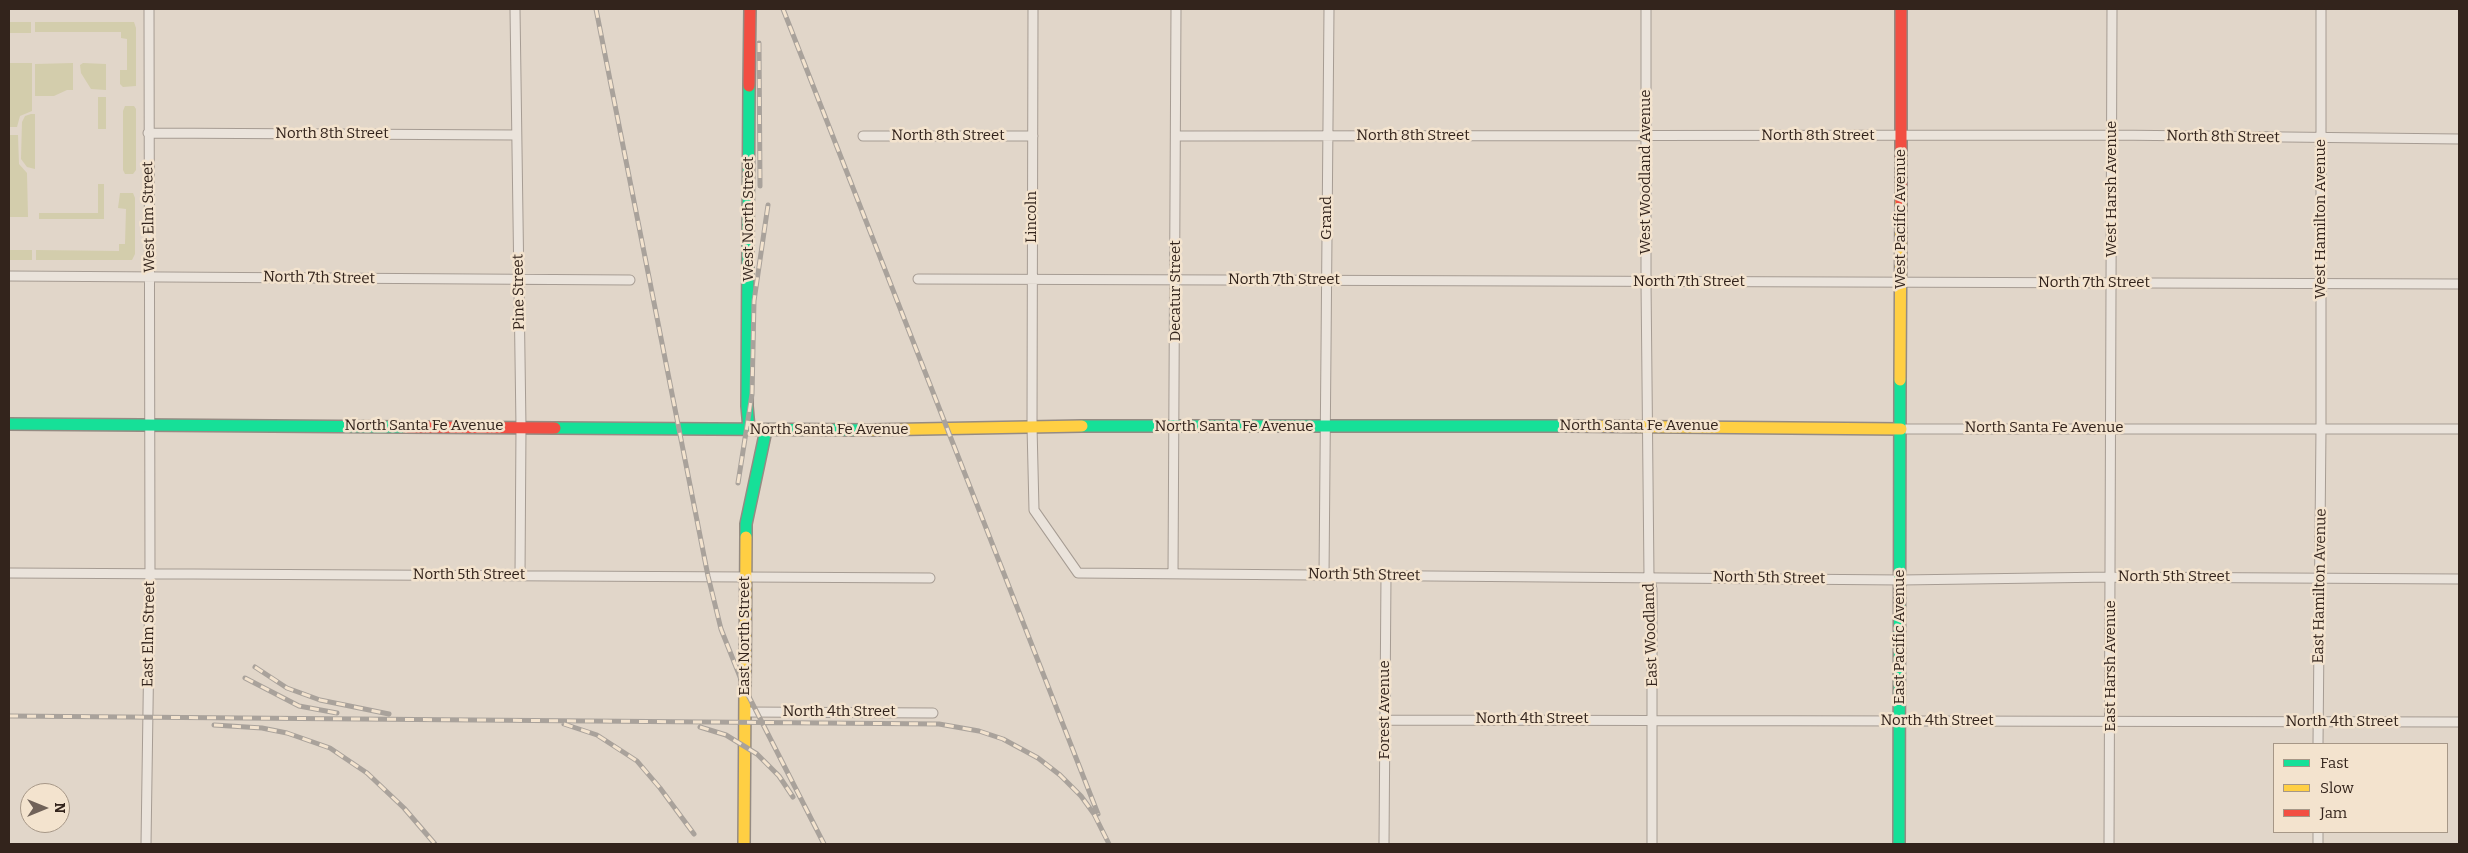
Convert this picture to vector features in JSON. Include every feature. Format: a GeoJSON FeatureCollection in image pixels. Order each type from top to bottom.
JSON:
{"type":"FeatureCollection","features":[{"type":"Feature","properties":{"kind":"main road","name":"West North Street"},"geometry":{"type":"LineString","coordinates":[[749,429],[747,406],[750,9]]}},
{"type":"Feature","properties":{"kind":"main road","name":"West Pacific Avenue"},"geometry":{"type":"LineString","coordinates":[[1901,429],[1902,9]]}},
{"type":"Feature","properties":{"kind":"main road","name":"North Santa Fe Avenue"},"geometry":{"type":"LineString","coordinates":[[9,424],[766,430],[955,430],[1032,426],[1647,426],[1901,429]]}},
{"type":"Feature","properties":{"kind":"main road","name":"East Pacific Avenue"},"geometry":{"type":"LineString","coordinates":[[1900,844],[1901,429]]}},
{"type":"Feature","properties":{"kind":"main road","name":"East North Street"},"geometry":{"type":"LineString","coordinates":[[744,844],[746,524],[766,430]]}},
{"type":"Feature","properties":{"kind":"street","name":"West Elm Street"},"geometry":{"type":"LineString","coordinates":[[148,424],[150,276],[149,9]]}},
{"type":"Feature","properties":{"kind":"street","name":"Pine Street"},"geometry":{"type":"LineString","coordinates":[[515,9],[521,427],[520,575]]}},
{"type":"Feature","properties":{"kind":"street","name":"Lincoln"},"geometry":{"type":"LineString","coordinates":[[1034,9],[1032,280],[1034,510],[1078,573]]}},
{"type":"Feature","properties":{"kind":"street","name":"Decatur Street"},"geometry":{"type":"LineString","coordinates":[[1173,574],[1176,9]]}},
{"type":"Feature","properties":{"kind":"street","name":"Grand"},"geometry":{"type":"LineString","coordinates":[[1324,574],[1328,9]]}},
{"type":"Feature","properties":{"kind":"street","name":"West Woodland Avenue"},"geometry":{"type":"LineString","coordinates":[[1646,9],[1647,426]]}},
{"type":"Feature","properties":{"kind":"street","name":"West Harsh Avenue"},"geometry":{"type":"LineString","coordinates":[[2112,9],[2112,428]]}},
{"type":"Feature","properties":{"kind":"street","name":"West Hamilton Avenue"},"geometry":{"type":"LineString","coordinates":[[2321,9],[2321,428]]}},
{"type":"Feature","properties":{"kind":"street","name":"North 8th Street"},"geometry":{"type":"LineString","coordinates":[[148,133],[516,135]]}},
{"type":"Feature","properties":{"kind":"street","name":"North 8th Street"},"geometry":{"type":"LineString","coordinates":[[1176,136],[2112,135],[2321,139],[2459,139]]}},
{"type":"Feature","properties":{"kind":"street","name":"North 8th Street"},"geometry":{"type":"LineString","coordinates":[[863,136],[1033,136]]}},
{"type":"Feature","properties":{"kind":"street","name":"North 7th Street"},"geometry":{"type":"LineString","coordinates":[[9,276],[630,280]]}},
{"type":"Feature","properties":{"kind":"street","name":"North 7th Street"},"geometry":{"type":"LineString","coordinates":[[918,279],[2459,284]]}},
{"type":"Feature","properties":{"kind":"street","name":"East Elm Street"},"geometry":{"type":"LineString","coordinates":[[146,844],[150,574],[148,424]]}},
{"type":"Feature","properties":{"kind":"street","name":"East Woodland"},"geometry":{"type":"LineString","coordinates":[[1647,426],[1649,576],[1652,589],[1652,844]]}},
{"type":"Feature","properties":{"kind":"street","name":"East Harsh Avenue"},"geometry":{"type":"LineString","coordinates":[[2109,844],[2112,428]]}},
{"type":"Feature","properties":{"kind":"street","name":"East Hamilton Avenue"},"geometry":{"type":"LineString","coordinates":[[2318,743],[2321,428]]}},
{"type":"Feature","properties":{"kind":"street","name":"North Santa Fe Avenue"},"geometry":{"type":"LineString","coordinates":[[1901,429],[2459,429]]}},
{"type":"Feature","properties":{"kind":"street","name":"North 5th Street"},"geometry":{"type":"LineString","coordinates":[[9,573],[930,578]]}},
{"type":"Feature","properties":{"kind":"street","name":"North 5th Street"},"geometry":{"type":"LineString","coordinates":[[1078,573],[1649,576],[1900,580],[2111,577],[2459,579]]}},
{"type":"Feature","properties":{"kind":"street","name":"Forest Avenue"},"geometry":{"type":"LineString","coordinates":[[1384,844],[1386,575]]}},
{"type":"Feature","properties":{"kind":"street","name":"North 4th Street"},"geometry":{"type":"LineString","coordinates":[[745,712],[933,713]]}},
{"type":"Feature","properties":{"kind":"street","name":"North 4th Street"},"geometry":{"type":"LineString","coordinates":[[1385,720],[2459,722]]}},
{"type":"Feature","properties":{"kind":"shaded area"},"geometry":{"type":"Polygon","coordinates":[[[9,22],[31,22],[31,33],[9,33],[9,22]]]}},
{"type":"Feature","properties":{"kind":"shaded area"},"geometry":{"type":"Polygon","coordinates":[[[35,22],[134,22],[136,28],[136,86],[123,87],[120,84],[120,70],[127,70],[127,39],[121,38],[121,32],[35,32],[35,22]]]}},
{"type":"Feature","properties":{"kind":"shaded area"},"geometry":{"type":"Polygon","coordinates":[[[9,63],[32,63],[32,111],[20,116],[17,127],[9,127],[9,63]]]}},
{"type":"Feature","properties":{"kind":"shaded area"},"geometry":{"type":"Polygon","coordinates":[[[73,63],[73,90],[67,90],[54,96],[35,96],[35,64],[73,63]]]}},
{"type":"Feature","properties":{"kind":"shaded area"},"geometry":{"type":"Polygon","coordinates":[[[83,63],[106,64],[106,90],[91,89],[81,73],[80,65],[83,63]]]}},
{"type":"Feature","properties":{"kind":"shaded area"},"geometry":{"type":"Polygon","coordinates":[[[98,97],[106,97],[106,129],[98,129],[98,97]]]}},
{"type":"Feature","properties":{"kind":"shaded area"},"geometry":{"type":"Polygon","coordinates":[[[125,106],[134,106],[136,109],[136,170],[133,174],[125,174],[123,170],[123,111],[125,106]]]}},
{"type":"Feature","properties":{"kind":"shaded area"},"geometry":{"type":"Polygon","coordinates":[[[35,114],[35,169],[27,167],[21,159],[22,122],[25,116],[35,114]]]}},
{"type":"Feature","properties":{"kind":"shaded area"},"geometry":{"type":"Polygon","coordinates":[[[9,135],[18,135],[19,164],[27,173],[28,217],[9,217],[9,135]]]}},
{"type":"Feature","properties":{"kind":"shaded area"},"geometry":{"type":"Polygon","coordinates":[[[98,184],[104,184],[104,219],[39,219],[39,213],[98,213],[98,184]]]}},
{"type":"Feature","properties":{"kind":"shaded area"},"geometry":{"type":"Polygon","coordinates":[[[120,193],[133,193],[135,198],[135,254],[132,260],[36,260],[36,250],[119,251],[119,244],[125,244],[126,209],[118,208],[120,193]]]}},
{"type":"Feature","properties":{"kind":"shaded area"},"geometry":{"type":"Polygon","coordinates":[[[9,250],[32,250],[32,260],[9,260],[9,250]]]}},
{"type":"Feature","properties":{"kind":"railway"},"geometry":{"type":"LineString","coordinates":[[596,9],[708,576],[721,629],[744,687],[824,844]]}},
{"type":"Feature","properties":{"kind":"railway"},"geometry":{"type":"LineString","coordinates":[[783,9],[1098,814]]}},
{"type":"Feature","properties":{"kind":"railway"},"geometry":{"type":"LineString","coordinates":[[759,43],[760,186]]}},
{"type":"Feature","properties":{"kind":"railway"},"geometry":{"type":"LineString","coordinates":[[738,483],[752,394],[754,301],[768,205]]}},
{"type":"Feature","properties":{"kind":"railway"},"geometry":{"type":"LineString","coordinates":[[255,667],[287,688],[320,700],[389,714]]}},
{"type":"Feature","properties":{"kind":"railway"},"geometry":{"type":"LineString","coordinates":[[245,678],[299,706],[337,713]]}},
{"type":"Feature","properties":{"kind":"railway"},"geometry":{"type":"LineString","coordinates":[[9,716],[939,724],[979,731],[1003,739],[1038,758],[1060,775],[1081,796],[1094,814],[1109,844]]}},
{"type":"Feature","properties":{"kind":"railway"},"geometry":{"type":"LineString","coordinates":[[564,724],[597,735],[637,761],[660,788],[694,834]]}},
{"type":"Feature","properties":{"kind":"railway"},"geometry":{"type":"LineString","coordinates":[[214,725],[262,728],[287,733],[330,748],[367,773],[404,808],[435,844]]}},
{"type":"Feature","properties":{"kind":"railway"},"geometry":{"type":"LineString","coordinates":[[700,727],[726,735],[757,754],[779,776],[793,797]]}},
{"type":"Feature","properties":{"kind":"traffic: fast"},"geometry":{"type":"LineString","coordinates":[[749,86],[747,406],[749,429]]}},
{"type":"Feature","properties":{"kind":"traffic: fast"},"geometry":{"type":"LineString","coordinates":[[1899,844],[1900,380]]}},
{"type":"Feature","properties":{"kind":"traffic: fast"},"geometry":{"type":"LineString","coordinates":[[9,424],[404,427]]}},
{"type":"Feature","properties":{"kind":"traffic: fast"},"geometry":{"type":"LineString","coordinates":[[1082,426],[1568,426]]}},
{"type":"Feature","properties":{"kind":"traffic: fast"},"geometry":{"type":"LineString","coordinates":[[555,428],[869,430]]}},
{"type":"Feature","properties":{"kind":"traffic: fast"},"geometry":{"type":"LineString","coordinates":[[746,537],[746,524],[766,430]]}},
{"type":"Feature","properties":{"kind":"traffic: slow"},"geometry":{"type":"LineString","coordinates":[[1900,380],[1901,201]]}},
{"type":"Feature","properties":{"kind":"traffic: slow"},"geometry":{"type":"LineString","coordinates":[[869,430],[1082,426]]}},
{"type":"Feature","properties":{"kind":"traffic: slow"},"geometry":{"type":"LineString","coordinates":[[1568,426],[1901,429]]}},
{"type":"Feature","properties":{"kind":"traffic: slow"},"geometry":{"type":"LineString","coordinates":[[744,844],[746,537]]}},
{"type":"Feature","properties":{"kind":"traffic: jam"},"geometry":{"type":"LineString","coordinates":[[749,86],[750,9]]}},
{"type":"Feature","properties":{"kind":"traffic: jam"},"geometry":{"type":"LineString","coordinates":[[1901,9],[1901,201]]}},
{"type":"Feature","properties":{"kind":"traffic: jam"},"geometry":{"type":"LineString","coordinates":[[404,427],[555,428]]}}]}
